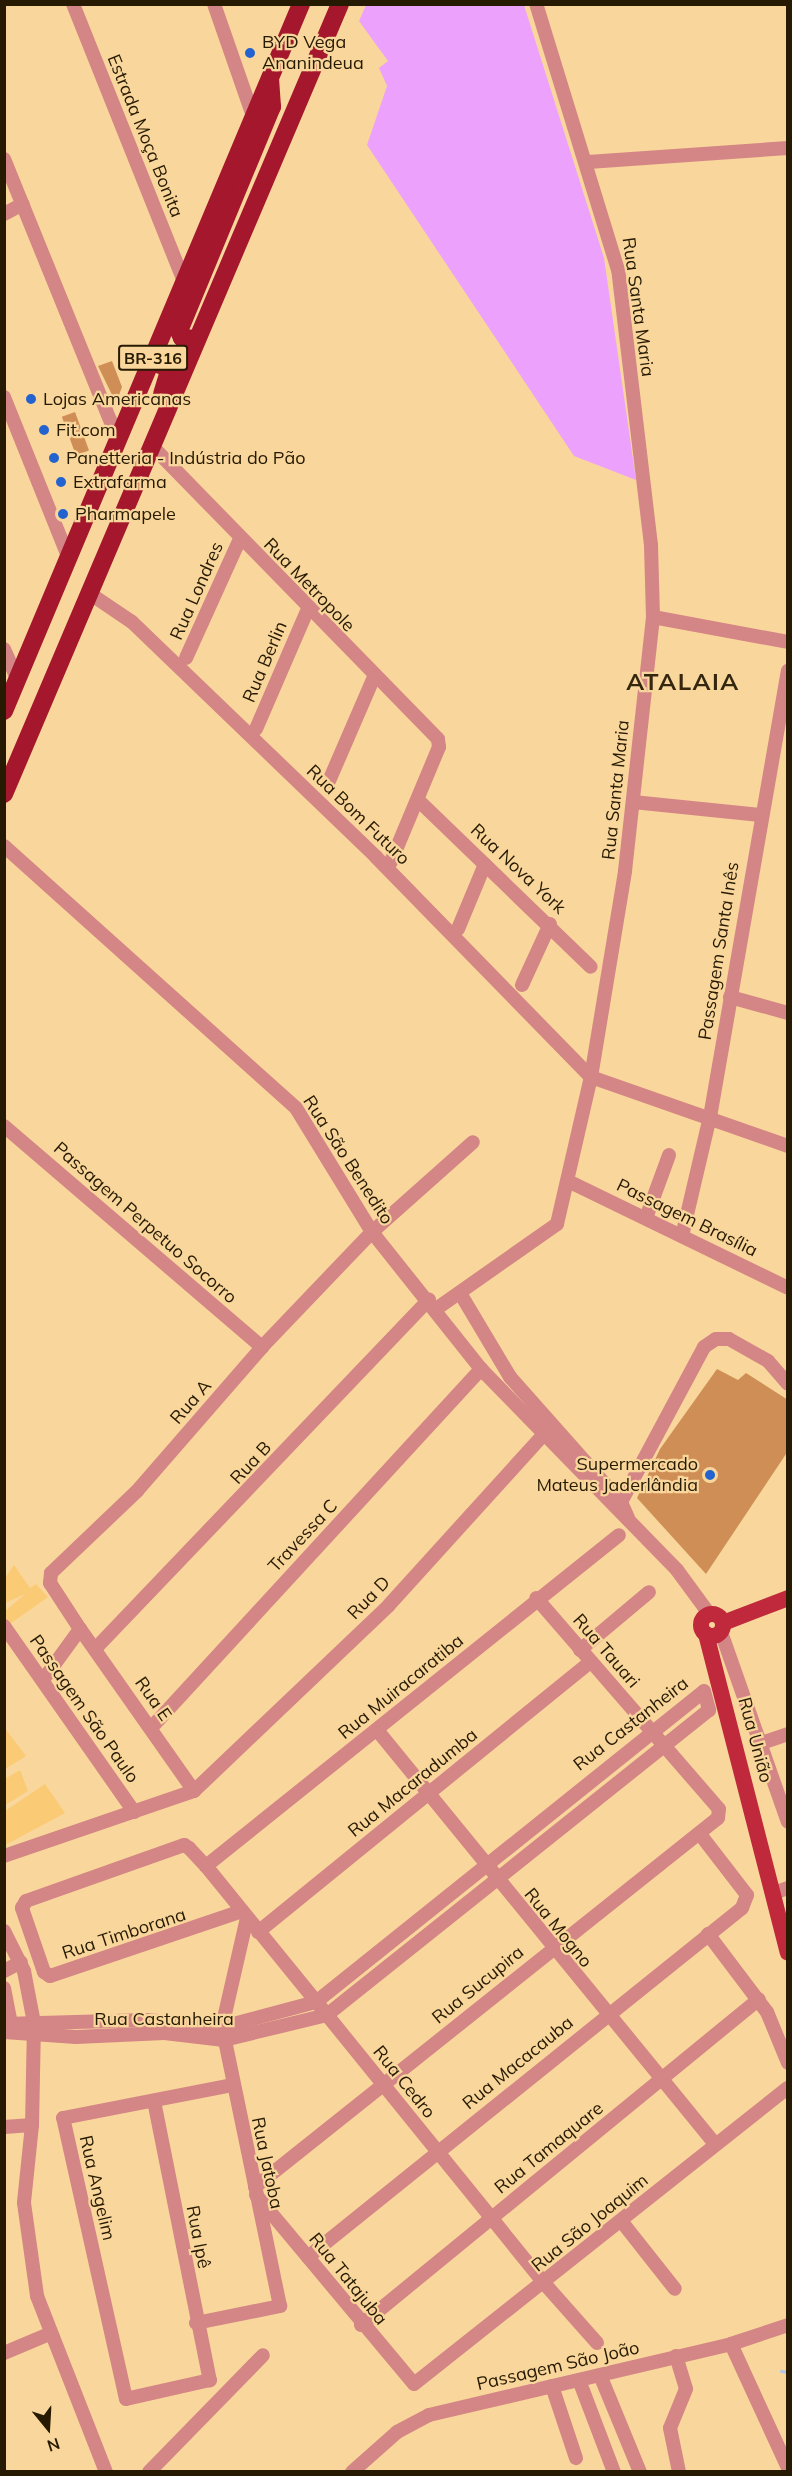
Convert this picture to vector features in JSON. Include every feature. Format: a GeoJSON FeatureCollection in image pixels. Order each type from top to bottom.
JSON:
{"type":"FeatureCollection","features":[{"type":"Feature","properties":{"kind":"highway","name":"BR-316"},"geometry":{"type":"LineString","coordinates":[[4,711],[301,4]]}},
{"type":"Feature","properties":{"kind":"highway","name":"BR-316"},"geometry":{"type":"LineString","coordinates":[[4,794],[340,4]]}},
{"type":"Feature","properties":{"kind":"highway"},"geometry":{"type":"LineString","coordinates":[[197,339],[182,338],[179,331],[272,107],[270,77]]}},
{"type":"Feature","properties":{"kind":"highway"},"geometry":{"type":"LineString","coordinates":[[115,534],[120,498],[171,375],[167,365],[151,362]]}},
{"type":"Feature","properties":{"kind":"main road"},"geometry":{"type":"LineString","coordinates":[[713,1624],[787,1600]]}},
{"type":"Feature","properties":{"kind":"main road","name":"Rua União"},"geometry":{"type":"LineString","coordinates":[[713,1624],[781,1890],[788,1953]]}},
{"type":"Feature","properties":{"kind":"street","name":"Estrada Moça Bonita"},"geometry":{"type":"LineString","coordinates":[[73,4],[184,280]]}},
{"type":"Feature","properties":{"kind":"street"},"geometry":{"type":"LineString","coordinates":[[214,4],[253,116]]}},
{"type":"Feature","properties":{"kind":"street","name":"Rua Santa Maria"},"geometry":{"type":"LineString","coordinates":[[433,1304],[460,1293],[551,1233],[570,1182],[591,1077],[633,802],[653,617],[651,545],[618,270],[588,162],[536,4]]}},
{"type":"Feature","properties":{"kind":"street"},"geometry":{"type":"LineString","coordinates":[[588,162],[788,148]]}},
{"type":"Feature","properties":{"kind":"street"},"geometry":{"type":"LineString","coordinates":[[4,159],[111,422],[121,435]]}},
{"type":"Feature","properties":{"kind":"street"},"geometry":{"type":"LineString","coordinates":[[4,214],[23,204]]}},
{"type":"Feature","properties":{"kind":"street"},"geometry":{"type":"LineString","coordinates":[[4,397],[69,559]]}},
{"type":"Feature","properties":{"kind":"street","name":"Rua Metropole"},"geometry":{"type":"LineString","coordinates":[[152,446],[374,677],[438,739],[439,747],[418,800]]}},
{"type":"Feature","properties":{"kind":"street","name":"Rua Londres"},"geometry":{"type":"LineString","coordinates":[[186,658],[240,539]]}},
{"type":"Feature","properties":{"kind":"street","name":"Rua Bom Futuro"},"geometry":{"type":"LineString","coordinates":[[89,593],[132,622],[284,768],[518,999],[591,1077]]}},
{"type":"Feature","properties":{"kind":"street","name":"Rua Berlin"},"geometry":{"type":"LineString","coordinates":[[256,729],[308,609]]}},
{"type":"Feature","properties":{"kind":"street"},"geometry":{"type":"LineString","coordinates":[[653,617],[788,642]]}},
{"type":"Feature","properties":{"kind":"street"},"geometry":{"type":"LineString","coordinates":[[4,649],[18,680]]}},
{"type":"Feature","properties":{"kind":"street","name":"Passagem Santa Inês"},"geometry":{"type":"LineString","coordinates":[[682,1236],[710,1117],[760,814],[788,671]]}},
{"type":"Feature","properties":{"kind":"street"},"geometry":{"type":"LineString","coordinates":[[329,781],[374,677]]}},
{"type":"Feature","properties":{"kind":"street"},"geometry":{"type":"LineString","coordinates":[[391,862],[418,800]]}},
{"type":"Feature","properties":{"kind":"street","name":"Rua Nova York"},"geometry":{"type":"LineString","coordinates":[[418,800],[550,924],[591,967]]}},
{"type":"Feature","properties":{"kind":"street"},"geometry":{"type":"LineString","coordinates":[[633,802],[760,814]]}},
{"type":"Feature","properties":{"kind":"street","name":"Rua São Benedito"},"geometry":{"type":"LineString","coordinates":[[4,846],[287,1098],[372,1232],[433,1304],[481,1369],[542,1436],[677,1570],[713,1624]]}},
{"type":"Feature","properties":{"kind":"street"},"geometry":{"type":"LineString","coordinates":[[458,929],[485,864]]}},
{"type":"Feature","properties":{"kind":"street"},"geometry":{"type":"LineString","coordinates":[[522,986],[550,924]]}},
{"type":"Feature","properties":{"kind":"street"},"geometry":{"type":"LineString","coordinates":[[730,997],[788,1012]]}},
{"type":"Feature","properties":{"kind":"street"},"geometry":{"type":"LineString","coordinates":[[591,1077],[788,1146]]}},
{"type":"Feature","properties":{"kind":"street","name":"Passagem Perpetuo Socorro"},"geometry":{"type":"LineString","coordinates":[[4,1126],[262,1347]]}},
{"type":"Feature","properties":{"kind":"street","name":"Rua A"},"geometry":{"type":"LineString","coordinates":[[59,1596],[50,1582],[51,1573],[137,1491],[262,1347],[372,1232],[473,1142]]}},
{"type":"Feature","properties":{"kind":"street"},"geometry":{"type":"LineString","coordinates":[[646,1218],[669,1155]]}},
{"type":"Feature","properties":{"kind":"street","name":"Passagem Brasília"},"geometry":{"type":"LineString","coordinates":[[570,1182],[788,1288]]}},
{"type":"Feature","properties":{"kind":"street","name":"Rua São Benedito"},"geometry":{"type":"LineString","coordinates":[[460,1293],[510,1377],[621,1502],[630,1522]]}},
{"type":"Feature","properties":{"kind":"street","name":"Rua B"},"geometry":{"type":"LineString","coordinates":[[96,1648],[433,1304]]}},
{"type":"Feature","properties":{"kind":"street"},"geometry":{"type":"LineString","coordinates":[[621,1502],[704,1347],[716,1339],[729,1339],[768,1361],[788,1384]]}},
{"type":"Feature","properties":{"kind":"street","name":"Travessa C"},"geometry":{"type":"LineString","coordinates":[[151,1728],[481,1369]]}},
{"type":"Feature","properties":{"kind":"street","name":"Rua D"},"geometry":{"type":"LineString","coordinates":[[194,1791],[389,1605],[542,1436]]}},
{"type":"Feature","properties":{"kind":"street","name":"Rua Muiracaratiba"},"geometry":{"type":"LineString","coordinates":[[206,1866],[377,1730],[536,1598],[619,1535]]}},
{"type":"Feature","properties":{"kind":"street"},"geometry":{"type":"LineString","coordinates":[[580,1650],[649,1592]]}},
{"type":"Feature","properties":{"kind":"street","name":"Rua E"},"geometry":{"type":"LineString","coordinates":[[59,1596],[194,1791]]}},
{"type":"Feature","properties":{"kind":"street","name":"Rua Tauari"},"geometry":{"type":"LineString","coordinates":[[536,1598],[719,1809]]}},
{"type":"Feature","properties":{"kind":"street"},"geometry":{"type":"LineString","coordinates":[[713,1624],[762,1743],[788,1822]]}},
{"type":"Feature","properties":{"kind":"street","name":"Passagem São Paulo"},"geometry":{"type":"LineString","coordinates":[[4,1626],[134,1812]]}},
{"type":"Feature","properties":{"kind":"street"},"geometry":{"type":"LineString","coordinates":[[43,1680],[80,1629]]}},
{"type":"Feature","properties":{"kind":"street","name":"Rua Macaradumba"},"geometry":{"type":"LineString","coordinates":[[258,1932],[590,1662]]}},
{"type":"Feature","properties":{"kind":"street","name":"Rua Castanheira"},"geometry":{"type":"LineString","coordinates":[[7,2026],[77,2031],[147,2020],[223,2033],[327,2015],[663,1743],[709,1710],[704,1691],[651,1730],[316,2002],[223,2033]]}},
{"type":"Feature","properties":{"kind":"street","name":"Rua Mogno"},"geometry":{"type":"LineString","coordinates":[[377,1730],[551,1949],[659,2081],[715,2144]]}},
{"type":"Feature","properties":{"kind":"street"},"geometry":{"type":"LineString","coordinates":[[762,1743],[788,1734]]}},
{"type":"Feature","properties":{"kind":"street"},"geometry":{"type":"LineString","coordinates":[[4,1856],[194,1791]]}},
{"type":"Feature","properties":{"kind":"street","name":"Rua Sucupira"},"geometry":{"type":"LineString","coordinates":[[255,2191],[551,1949],[718,1818],[719,1809]]}},
{"type":"Feature","properties":{"kind":"street","name":"Rua Macacauba"},"geometry":{"type":"LineString","coordinates":[[308,2257],[606,2015],[742,1908],[747,1895],[699,1833]]}},
{"type":"Feature","properties":{"kind":"street","name":"Rua Cedro"},"geometry":{"type":"LineString","coordinates":[[184,1845],[206,1866],[382,2086],[438,2151],[544,2283],[597,2343]]}},
{"type":"Feature","properties":{"kind":"street","name":"Rua Timborana"},"geometry":{"type":"LineString","coordinates":[[184,1845],[26,1901],[23,1913],[46,1975],[119,1956],[244,1915]]}},
{"type":"Feature","properties":{"kind":"street"},"geometry":{"type":"LineString","coordinates":[[223,2033],[244,1915]]}},
{"type":"Feature","properties":{"kind":"street"},"geometry":{"type":"LineString","coordinates":[[4,1931],[21,1962],[34,2028],[32,2125],[24,2203],[37,2296],[67,2386],[106,2472]]}},
{"type":"Feature","properties":{"kind":"street"},"geometry":{"type":"LineString","coordinates":[[708,1934],[759,1999],[788,2063]]}},
{"type":"Feature","properties":{"kind":"street"},"geometry":{"type":"LineString","coordinates":[[4,1971],[21,1962]]}},
{"type":"Feature","properties":{"kind":"street"},"geometry":{"type":"LineString","coordinates":[[4,1988],[7,2026]]}},
{"type":"Feature","properties":{"kind":"street","name":"Rua Tamaquare"},"geometry":{"type":"LineString","coordinates":[[361,2325],[759,1999]]}},
{"type":"Feature","properties":{"kind":"street","name":"Rua Jatoba"},"geometry":{"type":"LineString","coordinates":[[196,2323],[280,2306],[232,2085],[223,2033]]}},
{"type":"Feature","properties":{"kind":"street","name":"Rua Angelim"},"geometry":{"type":"LineString","coordinates":[[210,2380],[126,2399],[63,2118],[232,2085]]}},
{"type":"Feature","properties":{"kind":"street","name":"Rua São Joaquim"},"geometry":{"type":"LineString","coordinates":[[414,2384],[622,2222],[715,2144],[788,2088]]}},
{"type":"Feature","properties":{"kind":"street","name":"Rua Ipê"},"geometry":{"type":"LineString","coordinates":[[154,2101],[196,2323],[210,2380]]}},
{"type":"Feature","properties":{"kind":"street"},"geometry":{"type":"LineString","coordinates":[[4,2127],[32,2125]]}},
{"type":"Feature","properties":{"kind":"street","name":"Rua Tatajuba"},"geometry":{"type":"LineString","coordinates":[[255,2191],[361,2325],[414,2384]]}},
{"type":"Feature","properties":{"kind":"street"},"geometry":{"type":"LineString","coordinates":[[622,2222],[675,2289]]}},
{"type":"Feature","properties":{"kind":"street","name":"Passagem São João"},"geometry":{"type":"LineString","coordinates":[[352,2472],[413,2421],[731,2344],[788,2325]]}},
{"type":"Feature","properties":{"kind":"street"},"geometry":{"type":"LineString","coordinates":[[4,2353],[49,2334]]}},
{"type":"Feature","properties":{"kind":"street"},"geometry":{"type":"LineString","coordinates":[[731,2344],[788,2468]]}},
{"type":"Feature","properties":{"kind":"street"},"geometry":{"type":"LineString","coordinates":[[149,2472],[263,2355]]}},
{"type":"Feature","properties":{"kind":"street"},"geometry":{"type":"LineString","coordinates":[[676,2356],[686,2389],[670,2428],[679,2472]]}},
{"type":"Feature","properties":{"kind":"street"},"geometry":{"type":"LineString","coordinates":[[600,2375],[640,2472]]}},
{"type":"Feature","properties":{"kind":"street"},"geometry":{"type":"LineString","coordinates":[[579,2380],[614,2472]]}},
{"type":"Feature","properties":{"kind":"street"},"geometry":{"type":"LineString","coordinates":[[552,2386],[576,2458]]}},
{"type":"Feature","properties":{"kind":"shaded area"},"geometry":{"type":"Polygon","coordinates":[[[366,5],[524,5],[604,258],[636,480],[574,456],[367,145],[387,86],[379,68],[388,61],[359,21],[366,5]]]}},
{"type":"Feature","properties":{"kind":"shaded area"},"geometry":{"type":"Polygon","coordinates":[[[14,1565],[30,1588],[36,1584],[48,1597],[7,1626],[4,1612],[25,1594],[5,1603],[5,1578],[14,1565]]]}},
{"type":"Feature","properties":{"kind":"shaded area"},"geometry":{"type":"Polygon","coordinates":[[[4,1727],[26,1756],[5,1769],[4,1769],[4,1727]]]}},
{"type":"Feature","properties":{"kind":"shaded area"},"geometry":{"type":"Polygon","coordinates":[[[20,1770],[28,1791],[5,1805],[5,1779],[20,1770]]]}},
{"type":"Feature","properties":{"kind":"shaded area"},"geometry":{"type":"Polygon","coordinates":[[[45,1784],[65,1813],[5,1845],[5,1811],[45,1784]]]}},
{"type":"Feature","properties":{"kind":"building"},"geometry":{"type":"Polygon","coordinates":[[[112,361],[122,387],[116,403],[98,366],[112,361]]]}},
{"type":"Feature","properties":{"kind":"building"},"geometry":{"type":"Polygon","coordinates":[[[75,412],[89,451],[76,455],[62,417],[75,412]]]}},
{"type":"Feature","properties":{"kind":"building","name":"Supermercado Mateus Jaderlândia"},"geometry":{"type":"Polygon","coordinates":[[[717,1369],[738,1380],[746,1373],[788,1400],[788,1451],[706,1574],[637,1498],[660,1449],[717,1369]]]}},
{"type":"Feature","properties":{"kind":"waterway"},"geometry":{"type":"LineString","coordinates":[[781,2371],[788,2372]]}},
{"type":"Feature","properties":{"kind":"place","name":"BYD Vega Ananindeua"},"geometry":{"type":"Point","coordinates":[250,53]}},
{"type":"Feature","properties":{"kind":"place","name":"Lojas Americanas"},"geometry":{"type":"Point","coordinates":[31,399]}},
{"type":"Feature","properties":{"kind":"place","name":"Fit.com"},"geometry":{"type":"Point","coordinates":[44,430]}},
{"type":"Feature","properties":{"kind":"place","name":"Panetteria - Indústria do Pão"},"geometry":{"type":"Point","coordinates":[54,458]}},
{"type":"Feature","properties":{"kind":"place","name":"Extrafarma"},"geometry":{"type":"Point","coordinates":[61,482]}},
{"type":"Feature","properties":{"kind":"place","name":"Pharmapele"},"geometry":{"type":"Point","coordinates":[63,514]}},
{"type":"Feature","properties":{"kind":"place","name":"Supermercado Mateus Jaderlândia"},"geometry":{"type":"Point","coordinates":[710,1475]}},
{"type":"Feature","properties":{"kind":"district","name":"ATALAIA"},"geometry":{"type":"Point","coordinates":[683,682]}}]}
